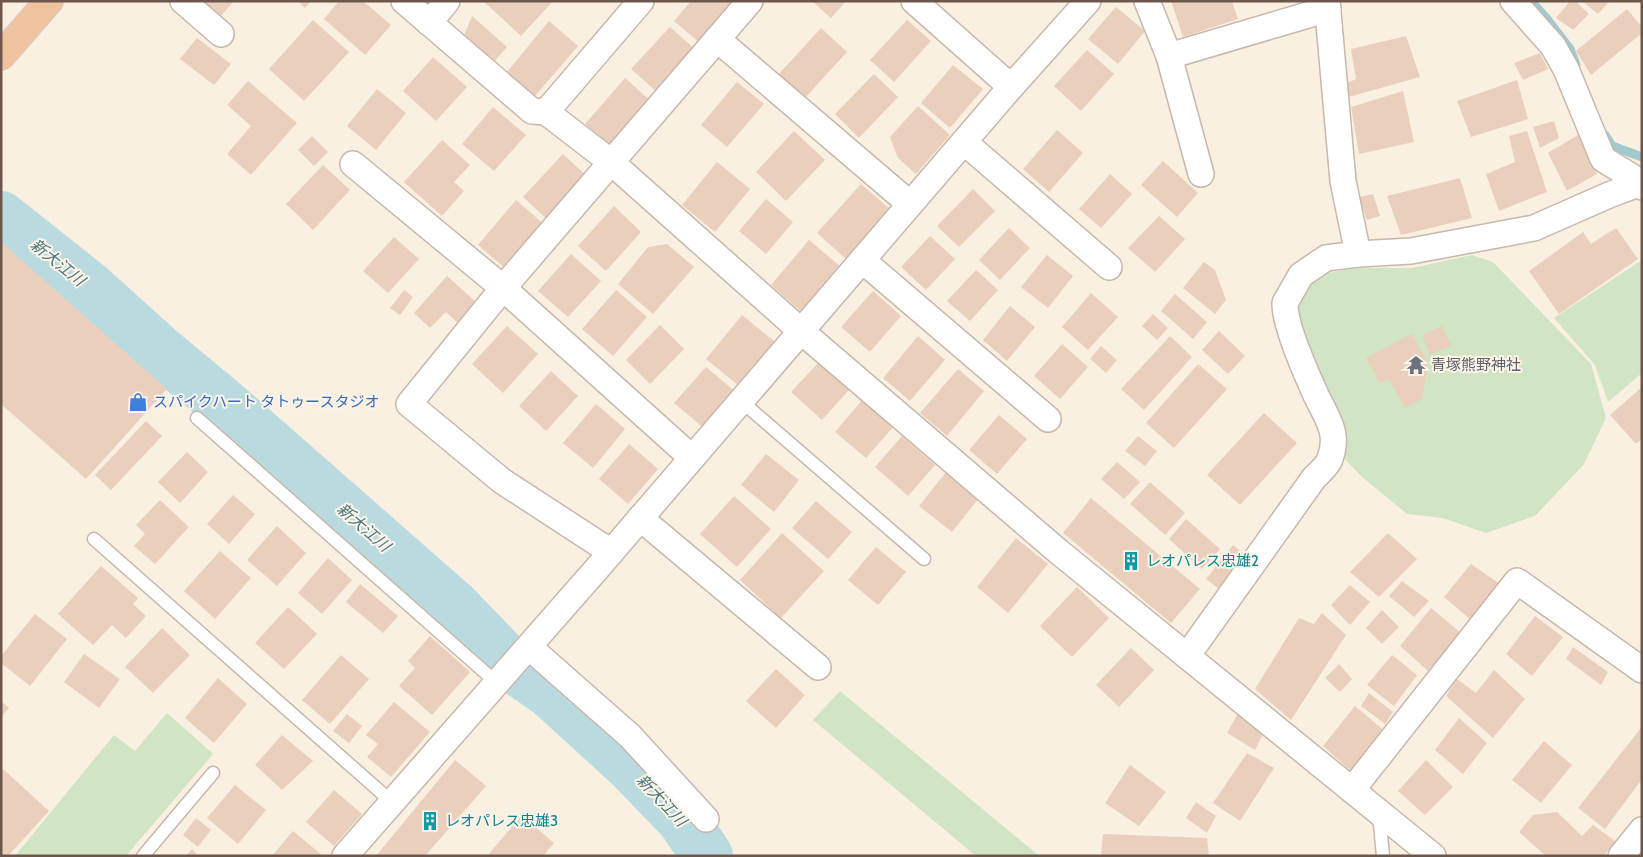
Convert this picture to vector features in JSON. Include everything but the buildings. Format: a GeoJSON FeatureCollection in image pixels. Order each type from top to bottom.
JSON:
{"type":"FeatureCollection","features":[{"type":"Feature","properties":{"kind":"highway"},"geometry":{"type":"LineString","coordinates":[[1,56],[49,1]]}},
{"type":"Feature","properties":{"kind":"street"},"geometry":{"type":"LineString","coordinates":[[183,1],[221,34]]}},
{"type":"Feature","properties":{"kind":"street"},"geometry":{"type":"LineString","coordinates":[[404,1],[532,111],[546,112],[611,162],[801,331],[1059,552],[1433,856]]}},
{"type":"Feature","properties":{"kind":"street"},"geometry":{"type":"LineString","coordinates":[[429,23],[447,1]]}},
{"type":"Feature","properties":{"kind":"street"},"geometry":{"type":"LineString","coordinates":[[546,112],[641,1]]}},
{"type":"Feature","properties":{"kind":"street"},"geometry":{"type":"LineString","coordinates":[[606,558],[502,481],[409,404],[503,288],[750,1]]}},
{"type":"Feature","properties":{"kind":"street"},"geometry":{"type":"LineString","coordinates":[[914,1],[1011,87]]}},
{"type":"Feature","properties":{"kind":"street"},"geometry":{"type":"LineString","coordinates":[[345,856],[606,558],[1011,87],[1088,1]]}},
{"type":"Feature","properties":{"kind":"street"},"geometry":{"type":"LineString","coordinates":[[1147,1],[1169,56],[1201,174]]}},
{"type":"Feature","properties":{"kind":"street"},"geometry":{"type":"LineString","coordinates":[[1513,1],[1553,46],[1566,69],[1603,159],[1642,184]]}},
{"type":"Feature","properties":{"kind":"street"},"geometry":{"type":"LineString","coordinates":[[1169,56],[1327,5],[1343,181],[1358,254]]}},
{"type":"Feature","properties":{"kind":"street"},"geometry":{"type":"LineString","coordinates":[[716,39],[910,204]]}},
{"type":"Feature","properties":{"kind":"street"},"geometry":{"type":"LineString","coordinates":[[964,142],[1109,267]]}},
{"type":"Feature","properties":{"kind":"street"},"geometry":{"type":"LineString","coordinates":[[353,164],[503,288],[692,458]]}},
{"type":"Feature","properties":{"kind":"street"},"geometry":{"type":"LineString","coordinates":[[1187,656],[1314,478],[1329,462],[1334,441],[1330,420],[1315,394],[1290,329],[1285,303],[1301,276],[1326,258],[1411,251],[1534,228],[1642,184]]}},
{"type":"Feature","properties":{"kind":"street"},"geometry":{"type":"LineString","coordinates":[[862,260],[1048,419]]}},
{"type":"Feature","properties":{"kind":"street"},"geometry":{"type":"LineString","coordinates":[[640,518],[818,667]]}},
{"type":"Feature","properties":{"kind":"street"},"geometry":{"type":"LineString","coordinates":[[1352,790],[1517,580],[1642,670]]}},
{"type":"Feature","properties":{"kind":"street"},"geometry":{"type":"LineString","coordinates":[[526,650],[630,736],[706,819]]}},
{"type":"Feature","properties":{"kind":"street"},"geometry":{"type":"LineString","coordinates":[[1621,856],[1641,834]]}},
{"type":"Feature","properties":{"kind":"lane"},"geometry":{"type":"LineString","coordinates":[[741,401],[924,559]]}},
{"type":"Feature","properties":{"kind":"lane"},"geometry":{"type":"LineString","coordinates":[[197,418],[501,679]]}},
{"type":"Feature","properties":{"kind":"lane"},"geometry":{"type":"LineString","coordinates":[[94,538],[392,802]]}},
{"type":"Feature","properties":{"kind":"lane"},"geometry":{"type":"LineString","coordinates":[[143,856],[213,773]]}},
{"type":"Feature","properties":{"kind":"lane"},"geometry":{"type":"LineString","coordinates":[[1379,812],[1383,856]]}},
{"type":"Feature","properties":{"kind":"green space"},"geometry":{"type":"Polygon","coordinates":[[[1472,255],[1493,262],[1591,364],[1606,418],[1584,464],[1535,516],[1486,533],[1443,518],[1407,514],[1361,476],[1344,458],[1339,411],[1306,345],[1298,307],[1308,287],[1328,273],[1356,268],[1412,268],[1472,255]]]}},
{"type":"Feature","properties":{"kind":"green space"},"geometry":{"type":"Polygon","coordinates":[[[1642,260],[1642,373],[1608,402],[1595,365],[1554,318],[1642,260]]]}},
{"type":"Feature","properties":{"kind":"green space"},"geometry":{"type":"Polygon","coordinates":[[[840,691],[1038,856],[976,856],[813,720],[840,691]]]}},
{"type":"Feature","properties":{"kind":"green space"},"geometry":{"type":"Polygon","coordinates":[[[167,713],[213,754],[126,856],[15,856],[114,735],[135,751],[167,713]]]}},
{"type":"Feature","properties":{"kind":"waterway"},"geometry":{"type":"LineString","coordinates":[[1531,1],[1570,49],[1576,65]]}},
{"type":"Feature","properties":{"kind":"waterway"},"geometry":{"type":"LineString","coordinates":[[1605,135],[1612,146],[1642,157]]}},
{"type":"Feature","properties":{"kind":"waterway","name":"新大江川"},"geometry":{"type":"LineString","coordinates":[[1,217],[89,287],[454,606],[512,666],[550,692],[631,766],[683,820],[707,856]]}},
{"type":"Feature","properties":{"kind":"place","name":"青塚熊野神社"},"geometry":{"type":"Point","coordinates":[1416,365]}},
{"type":"Feature","properties":{"kind":"place","name":"スパイクハート タトゥースタジオ"},"geometry":{"type":"Point","coordinates":[138,402]}},
{"type":"Feature","properties":{"kind":"place","name":"レオパレス忠雄2"},"geometry":{"type":"Point","coordinates":[1131,561]}},
{"type":"Feature","properties":{"kind":"place","name":"レオパレス忠雄3"},"geometry":{"type":"Point","coordinates":[430,821]}}]}
